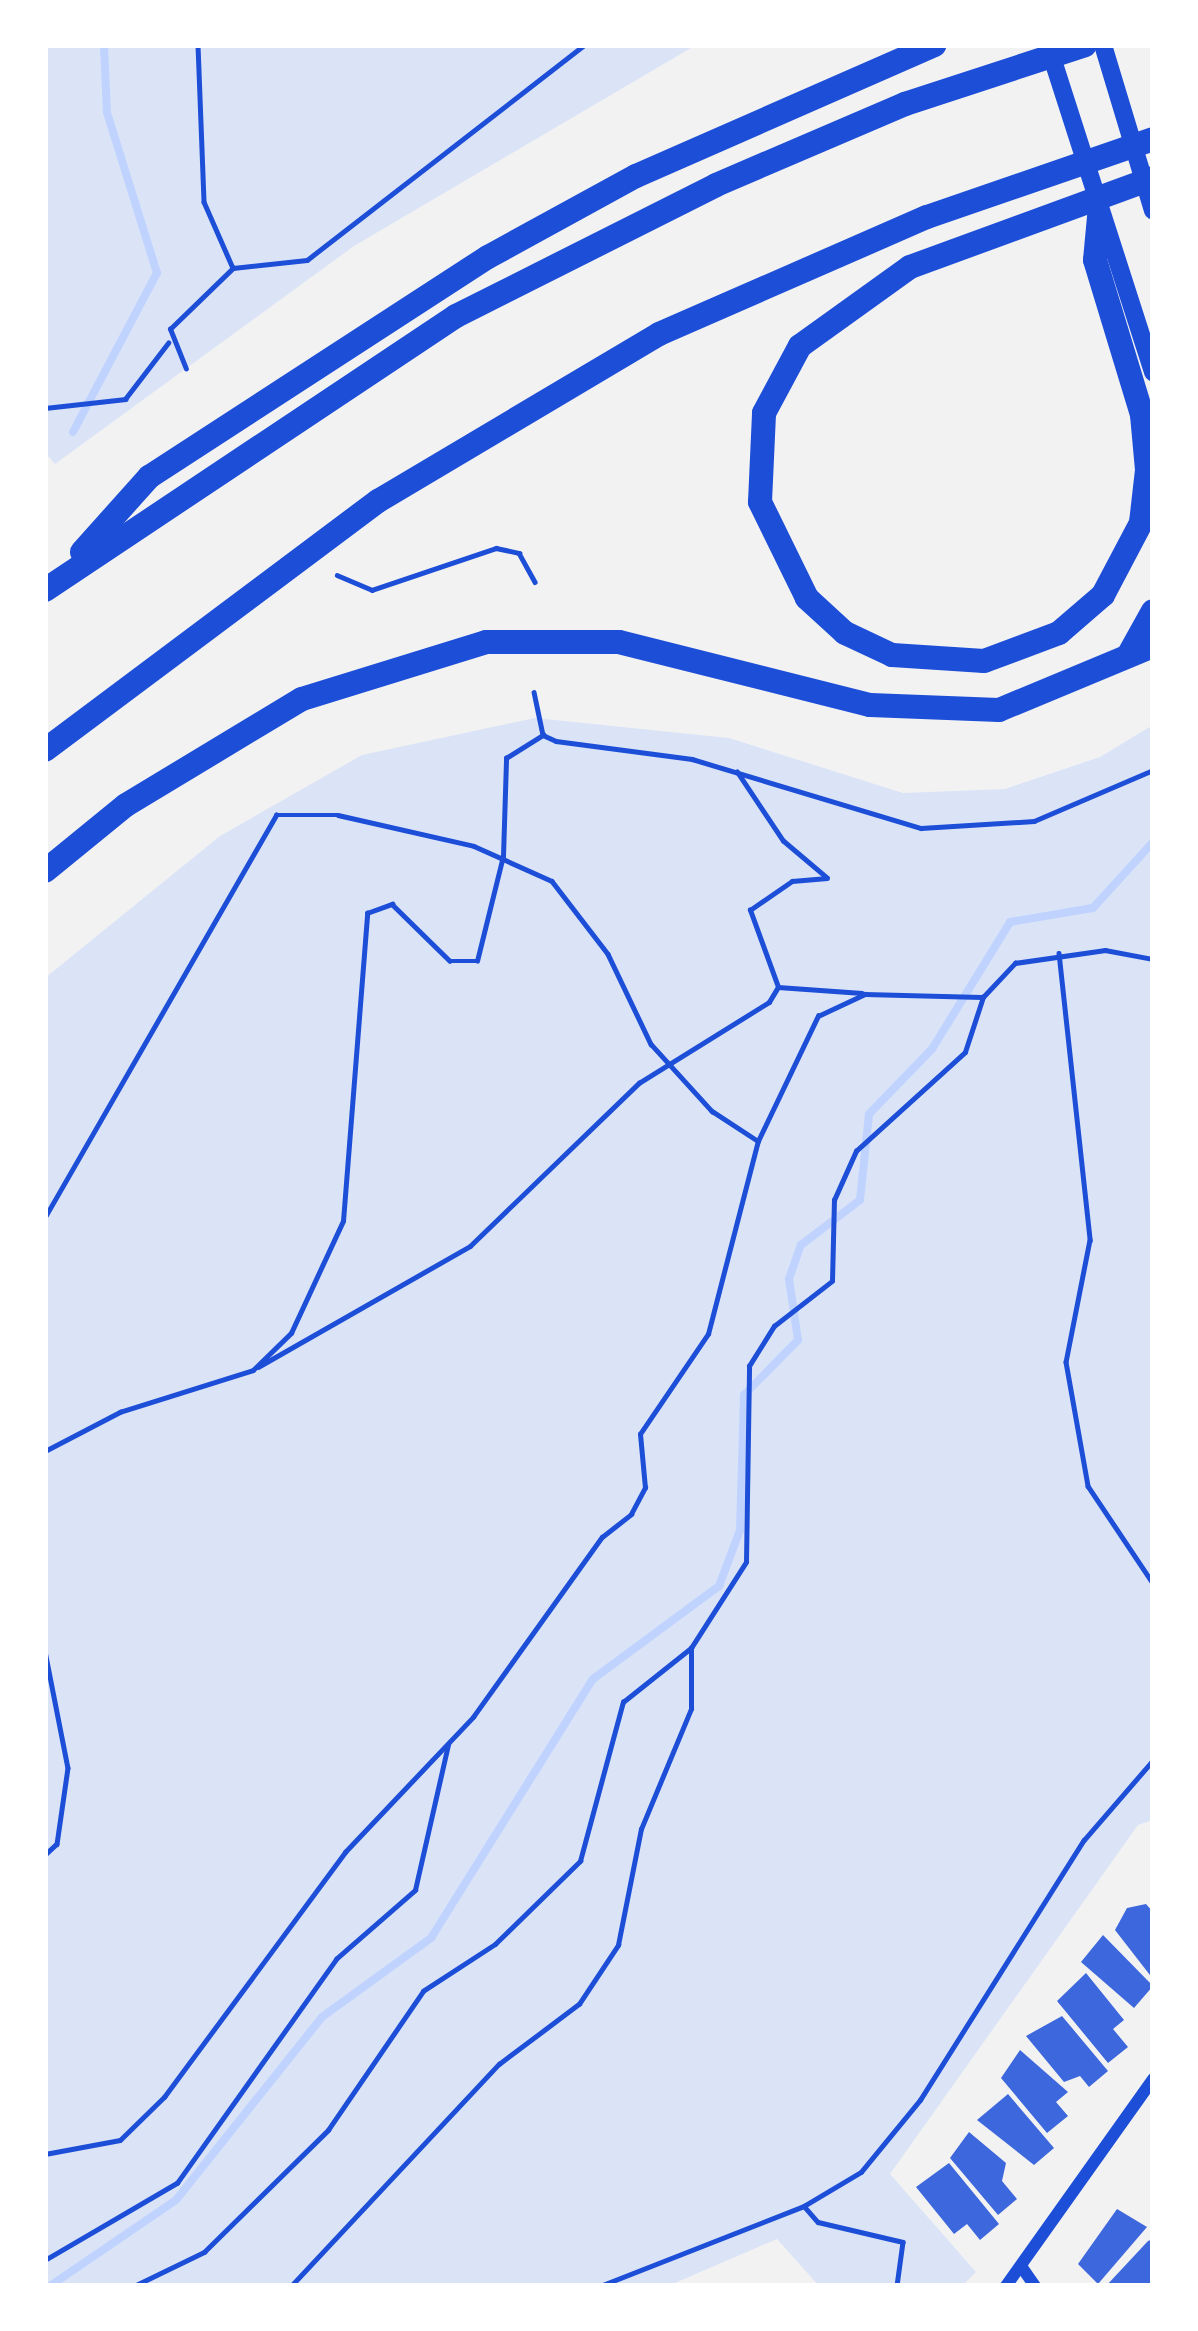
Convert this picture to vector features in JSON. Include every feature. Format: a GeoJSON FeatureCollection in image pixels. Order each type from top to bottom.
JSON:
{"type":"FeatureCollection","features":[{"type":"Feature","properties":{"kind":"highway"},"geometry":{"type":"LineString","coordinates":[[49,587],[149,477],[412,303],[636,176],[934,45]]}},
{"type":"Feature","properties":{"kind":"highway"},"geometry":{"type":"LineString","coordinates":[[49,587],[455,316],[716,185],[904,104],[1085,45]]}},
{"type":"Feature","properties":{"kind":"highway"},"geometry":{"type":"LineString","coordinates":[[45,750],[378,501],[659,334],[927,217],[1153,139]]}},
{"type":"Feature","properties":{"kind":"highway"},"geometry":{"type":"LineString","coordinates":[[1100,217],[1095,260],[1118,301],[1147,470],[1141,524],[1103,595],[1059,633],[984,661],[892,655],[845,633],[807,598],[760,502],[764,413],[800,346],[910,267],[1153,178]]}},
{"type":"Feature","properties":{"kind":"highway"},"geometry":{"type":"LineString","coordinates":[[45,871],[126,805],[302,699],[486,642],[619,642],[870,705],[999,710],[1141,650],[1153,610]]}},
{"type":"Feature","properties":{"kind":"main road"},"geometry":{"type":"LineString","coordinates":[[1048,45],[1100,217]]}},
{"type":"Feature","properties":{"kind":"main road"},"geometry":{"type":"LineString","coordinates":[[1103,45],[1153,211]]}},
{"type":"Feature","properties":{"kind":"main road"},"geometry":{"type":"LineString","coordinates":[[1118,301],[1153,373]]}},
{"type":"Feature","properties":{"kind":"street"},"geometry":{"type":"LineString","coordinates":[[1006,2286],[1023,2269],[1153,2080]]}},
{"type":"Feature","properties":{"kind":"street"},"geometry":{"type":"LineString","coordinates":[[1023,2269],[1035,2286]]}},
{"type":"Feature","properties":{"kind":"path"},"geometry":{"type":"LineString","coordinates":[[198,45],[204,202],[233,268]]}},
{"type":"Feature","properties":{"kind":"path"},"geometry":{"type":"LineString","coordinates":[[45,408],[125,399],[233,268],[307,260],[584,45]]}},
{"type":"Feature","properties":{"kind":"path"},"geometry":{"type":"LineString","coordinates":[[168,343],[186,368]]}},
{"type":"Feature","properties":{"kind":"path"},"geometry":{"type":"LineString","coordinates":[[337,575],[372,590],[496,548],[519,553],[535,582]]}},
{"type":"Feature","properties":{"kind":"path"},"geometry":{"type":"LineString","coordinates":[[534,692],[542,735]]}},
{"type":"Feature","properties":{"kind":"path"},"geometry":{"type":"LineString","coordinates":[[253,1370],[291,1333],[343,1222],[367,913],[392,904],[450,961],[477,961],[503,856],[500,810],[506,758],[542,735],[737,772],[862,816],[969,831],[1056,815],[1153,770]]}},
{"type":"Feature","properties":{"kind":"path"},"geometry":{"type":"LineString","coordinates":[[737,772],[783,842],[826,878],[792,881],[750,910],[778,987]]}},
{"type":"Feature","properties":{"kind":"path"},"geometry":{"type":"LineString","coordinates":[[45,1217],[276,815],[338,815],[503,856],[552,881],[669,1060],[712,1111],[758,1141]]}},
{"type":"Feature","properties":{"kind":"path"},"geometry":{"type":"LineString","coordinates":[[1059,952],[1090,1240],[1066,1361],[1088,1486],[1153,1583]]}},
{"type":"Feature","properties":{"kind":"path"},"geometry":{"type":"LineString","coordinates":[[134,2286],[204,2252],[328,2130],[423,1991],[495,1944],[580,1861],[623,1702],[691,1648],[746,1562],[749,1366],[774,1326],[832,1281],[834,1200],[856,1151],[965,1052],[983,997],[1016,963],[1059,952],[1153,959]]}},
{"type":"Feature","properties":{"kind":"path"},"geometry":{"type":"LineString","coordinates":[[45,1451],[120,1412],[253,1370],[470,1246],[669,1060],[778,987],[983,997]]}},
{"type":"Feature","properties":{"kind":"path"},"geometry":{"type":"LineString","coordinates":[[45,2153],[129,2134],[345,1852],[448,1742],[645,1488],[640,1434],[708,1334],[758,1141],[818,1016],[865,994]]}},
{"type":"Feature","properties":{"kind":"path"},"geometry":{"type":"LineString","coordinates":[[291,2286],[500,2064],[579,2004],[618,1945],[640,1829],[691,1709],[691,1648]]}},
{"type":"Feature","properties":{"kind":"path"},"geometry":{"type":"LineString","coordinates":[[45,1651],[68,1768],[57,1844],[45,1855]]}},
{"type":"Feature","properties":{"kind":"path"},"geometry":{"type":"LineString","coordinates":[[45,2260],[177,2183],[336,1959],[415,1890],[448,1742]]}},
{"type":"Feature","properties":{"kind":"path"},"geometry":{"type":"LineString","coordinates":[[600,2286],[805,2206],[885,2146],[1058,1878],[1153,1760]]}},
{"type":"Feature","properties":{"kind":"path"},"geometry":{"type":"LineString","coordinates":[[805,2206],[818,2222],[903,2242],[897,2286]]}},
{"type":"Feature","properties":{"kind":"shaded area"},"geometry":{"type":"Polygon","coordinates":[[[45,45],[696,45],[354,246],[55,464],[45,453],[45,45]]]}},
{"type":"Feature","properties":{"kind":"shaded area"},"geometry":{"type":"Polygon","coordinates":[[[535,718],[729,738],[903,793],[1005,789],[1100,757],[1153,725],[1153,1820],[1138,1825],[890,2174],[976,2272],[962,2286],[819,2286],[777,2239],[668,2286],[45,2286],[45,978],[220,836],[362,755],[535,718]]]}},
{"type":"Feature","properties":{"kind":"building"},"geometry":{"type":"Polygon","coordinates":[[[1146,1904],[1153,1912],[1153,1979],[1115,1930],[1127,1908],[1146,1904]]]}},
{"type":"Feature","properties":{"kind":"building"},"geometry":{"type":"Polygon","coordinates":[[[1103,1935],[1153,1986],[1134,2008],[1081,1962],[1103,1935]]]}},
{"type":"Feature","properties":{"kind":"building"},"geometry":{"type":"Polygon","coordinates":[[[1086,1973],[1124,2020],[1113,2029],[1128,2047],[1108,2063],[1057,2001],[1086,1973]]]}},
{"type":"Feature","properties":{"kind":"building"},"geometry":{"type":"Polygon","coordinates":[[[1062,2016],[1108,2071],[1089,2087],[1080,2076],[1064,2082],[1026,2036],[1062,2016]]]}},
{"type":"Feature","properties":{"kind":"building"},"geometry":{"type":"Polygon","coordinates":[[[1020,2050],[1068,2092],[1056,2102],[1068,2116],[1047,2133],[1001,2078],[1020,2050]]]}},
{"type":"Feature","properties":{"kind":"building"},"geometry":{"type":"Polygon","coordinates":[[[1008,2094],[1054,2148],[1034,2165],[977,2120],[1008,2094]]]}},
{"type":"Feature","properties":{"kind":"building"},"geometry":{"type":"Polygon","coordinates":[[[969,2132],[1006,2163],[1002,2181],[1017,2199],[998,2215],[950,2158],[969,2132]]]}},
{"type":"Feature","properties":{"kind":"building"},"geometry":{"type":"Polygon","coordinates":[[[949,2163],[999,2224],[980,2240],[967,2224],[954,2234],[916,2187],[949,2163]]]}},
{"type":"Feature","properties":{"kind":"building"},"geometry":{"type":"Polygon","coordinates":[[[1117,2209],[1147,2227],[1098,2284],[1078,2264],[1117,2209]]]}},
{"type":"Feature","properties":{"kind":"building"},"geometry":{"type":"Polygon","coordinates":[[[1153,2239],[1153,2286],[1106,2286],[1148,2241],[1153,2239]]]}},
{"type":"Feature","properties":{"kind":"waterway"},"geometry":{"type":"LineString","coordinates":[[73,432],[157,273],[107,112],[104,45]]}},
{"type":"Feature","properties":{"kind":"waterway"},"geometry":{"type":"LineString","coordinates":[[50,2286],[176,2200],[322,2017],[431,1938],[593,1679],[719,1586],[740,1530],[744,1395],[798,1340],[789,1279],[801,1245],[860,1200],[869,1114],[932,1049],[1010,922],[1093,908],[1153,842]]}}]}
